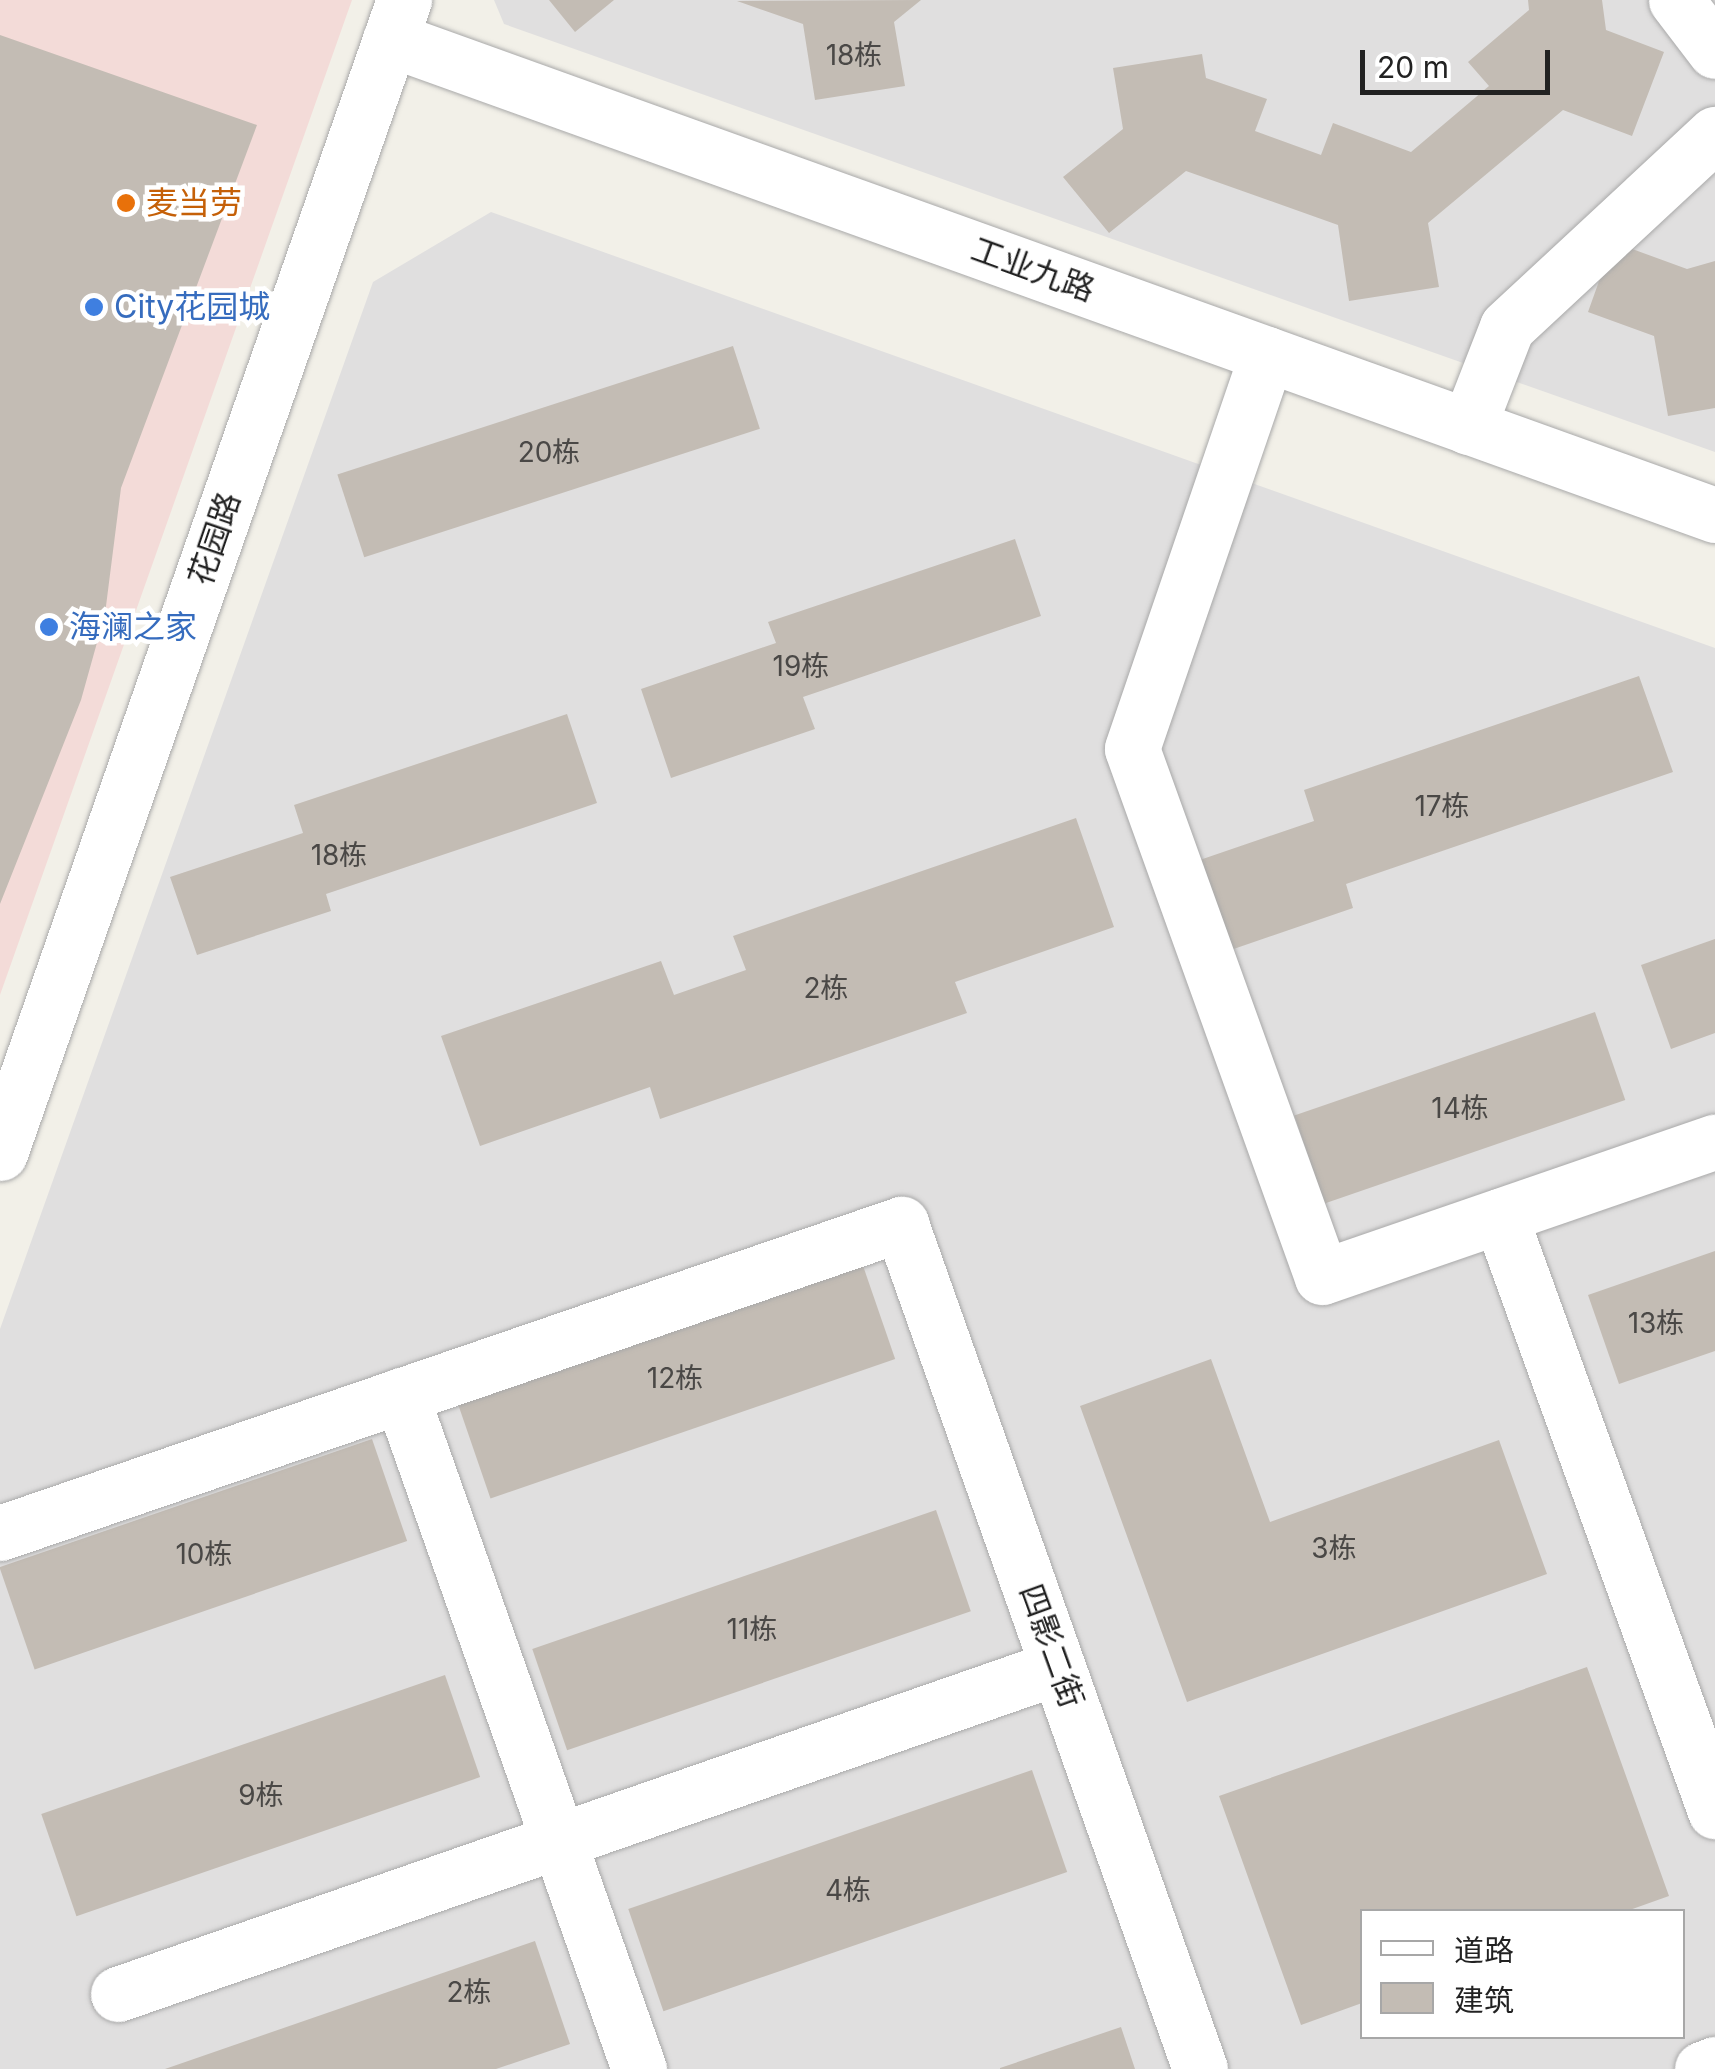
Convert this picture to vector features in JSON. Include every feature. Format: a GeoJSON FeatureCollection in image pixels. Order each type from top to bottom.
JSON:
{"type":"FeatureCollection","features":[{"type":"Feature","properties":{"kind":"street"},"geometry":{"type":"LineString","coordinates":[[1676,0],[1715,52]]}},
{"type":"Feature","properties":{"kind":"street","name":"工业九路"},"geometry":{"type":"LineString","coordinates":[[397,20],[1267,354],[1715,515]]}},
{"type":"Feature","properties":{"kind":"street","name":"花园路"},"geometry":{"type":"LineString","coordinates":[[0,1153],[397,20]]}},
{"type":"Feature","properties":{"kind":"street"},"geometry":{"type":"LineString","coordinates":[[1468,426],[1507,327],[1715,134]]}},
{"type":"Feature","properties":{"kind":"street"},"geometry":{"type":"LineString","coordinates":[[1267,354],[1132,749],[1322,1277],[1715,1142]]}},
{"type":"Feature","properties":{"kind":"street"},"geometry":{"type":"LineString","coordinates":[[1500,1216],[1715,1812]]}},
{"type":"Feature","properties":{"kind":"street","name":"四影二街"},"geometry":{"type":"LineString","coordinates":[[400,1395],[901,1224],[1200,2069]]}},
{"type":"Feature","properties":{"kind":"street"},"geometry":{"type":"LineString","coordinates":[[0,1533],[400,1395],[639,2069]]}},
{"type":"Feature","properties":{"kind":"street"},"geometry":{"type":"LineString","coordinates":[[118,1994],[1058,1666]]}},
{"type":"Feature","properties":{"kind":"street"},"geometry":{"type":"LineString","coordinates":[[1702,2069],[1715,2064]]}},
{"type":"Feature","properties":{"kind":"shaded area","name":"City花园城"},"geometry":{"type":"Polygon","coordinates":[[[0,0],[352,0],[0,995],[0,0]]]}},
{"type":"Feature","properties":{"kind":"shaded area"},"geometry":{"type":"Polygon","coordinates":[[[494,0],[1715,0],[1715,452],[504,24],[494,0]]]}},
{"type":"Feature","properties":{"kind":"shaded area"},"geometry":{"type":"Polygon","coordinates":[[[491,212],[1715,648],[1715,2069],[0,2069],[0,1329],[373,282],[491,212]]]}},
{"type":"Feature","properties":{"kind":"building"},"geometry":{"type":"Polygon","coordinates":[[[549,0],[614,0],[575,32],[549,0]]]}},
{"type":"Feature","properties":{"kind":"building"},"geometry":{"type":"Polygon","coordinates":[[[921,0],[894,22],[905,86],[815,100],[803,24],[737,1],[921,0]]]}},
{"type":"Feature","properties":{"kind":"building"},"geometry":{"type":"Polygon","coordinates":[[[1528,0],[1602,0],[1606,30],[1664,52],[1632,136],[1563,110],[1428,223],[1439,287],[1349,301],[1338,225],[1186,171],[1109,233],[1063,177],[1123,129],[1113,68],[1202,54],[1206,78],[1267,99],[1255,131],[1321,155],[1333,123],[1411,152],[1489,86],[1468,62],[1529,10],[1528,0]]]}},
{"type":"Feature","properties":{"kind":"building","name":"City花园城"},"geometry":{"type":"Polygon","coordinates":[[[0,35],[257,125],[121,488],[105,614],[81,700],[0,904],[0,35]]]}},
{"type":"Feature","properties":{"kind":"building"},"geometry":{"type":"Polygon","coordinates":[[[1613,242],[1687,269],[1715,261],[1715,408],[1668,416],[1654,336],[1588,312],[1613,242]]]}},
{"type":"Feature","properties":{"kind":"building"},"geometry":{"type":"Polygon","coordinates":[[[733,346],[760,429],[364,557],[337,475],[733,346]]]}},
{"type":"Feature","properties":{"kind":"building"},"geometry":{"type":"Polygon","coordinates":[[[1015,539],[1041,616],[803,697],[815,729],[671,778],[641,689],[776,643],[768,622],[1015,539]]]}},
{"type":"Feature","properties":{"kind":"building"},"geometry":{"type":"Polygon","coordinates":[[[1639,676],[1673,772],[1346,884],[1353,908],[1222,953],[1191,863],[1314,821],[1304,790],[1639,676]]]}},
{"type":"Feature","properties":{"kind":"building"},"geometry":{"type":"Polygon","coordinates":[[[567,714],[597,803],[326,894],[331,911],[197,955],[170,877],[303,833],[294,805],[567,714]]]}},
{"type":"Feature","properties":{"kind":"building"},"geometry":{"type":"Polygon","coordinates":[[[1076,818],[1114,927],[955,982],[967,1013],[660,1119],[650,1087],[480,1146],[441,1036],[661,961],[674,995],[746,970],[733,936],[1076,818]]]}},
{"type":"Feature","properties":{"kind":"building"},"geometry":{"type":"Polygon","coordinates":[[[1715,939],[1715,1033],[1671,1049],[1641,965],[1715,939]]]}},
{"type":"Feature","properties":{"kind":"building"},"geometry":{"type":"Polygon","coordinates":[[[1595,1012],[1625,1100],[1325,1203],[1294,1116],[1595,1012]]]}},
{"type":"Feature","properties":{"kind":"building"},"geometry":{"type":"Polygon","coordinates":[[[1715,1251],[1715,1351],[1619,1384],[1588,1295],[1715,1251]]]}},
{"type":"Feature","properties":{"kind":"building"},"geometry":{"type":"Polygon","coordinates":[[[860,1257],[895,1359],[490,1498],[455,1396],[860,1257]]]}},
{"type":"Feature","properties":{"kind":"building"},"geometry":{"type":"Polygon","coordinates":[[[1211,1359],[1270,1522],[1499,1440],[1547,1574],[1187,1702],[1080,1406],[1211,1359]]]}},
{"type":"Feature","properties":{"kind":"building"},"geometry":{"type":"Polygon","coordinates":[[[372,1439],[407,1541],[35,1669],[0,1567],[372,1439]]]}},
{"type":"Feature","properties":{"kind":"building"},"geometry":{"type":"Polygon","coordinates":[[[936,1510],[971,1611],[567,1750],[532,1649],[936,1510]]]}},
{"type":"Feature","properties":{"kind":"building"},"geometry":{"type":"Polygon","coordinates":[[[1587,1667],[1669,1896],[1632,1909],[1360,1909],[1360,2004],[1301,2025],[1219,1796],[1587,1667]]]}},
{"type":"Feature","properties":{"kind":"building"},"geometry":{"type":"Polygon","coordinates":[[[445,1675],[480,1777],[76,1916],[41,1814],[445,1675]]]}},
{"type":"Feature","properties":{"kind":"building"},"geometry":{"type":"Polygon","coordinates":[[[1032,1770],[1067,1872],[663,2011],[628,1909],[1032,1770]]]}},
{"type":"Feature","properties":{"kind":"building"},"geometry":{"type":"Polygon","coordinates":[[[535,1941],[570,2044],[496,2069],[165,2069],[535,1941]]]}},
{"type":"Feature","properties":{"kind":"building"},"geometry":{"type":"Polygon","coordinates":[[[1121,2027],[1135,2069],[1000,2069],[1000,2068],[1121,2027]]]}},
{"type":"Feature","properties":{"kind":"place","name":"麦当劳"},"geometry":{"type":"Point","coordinates":[126,203]}},
{"type":"Feature","properties":{"kind":"place","name":"City花园城"},"geometry":{"type":"Point","coordinates":[94,307]}},
{"type":"Feature","properties":{"kind":"place","name":"海澜之家"},"geometry":{"type":"Point","coordinates":[49,627]}}]}
